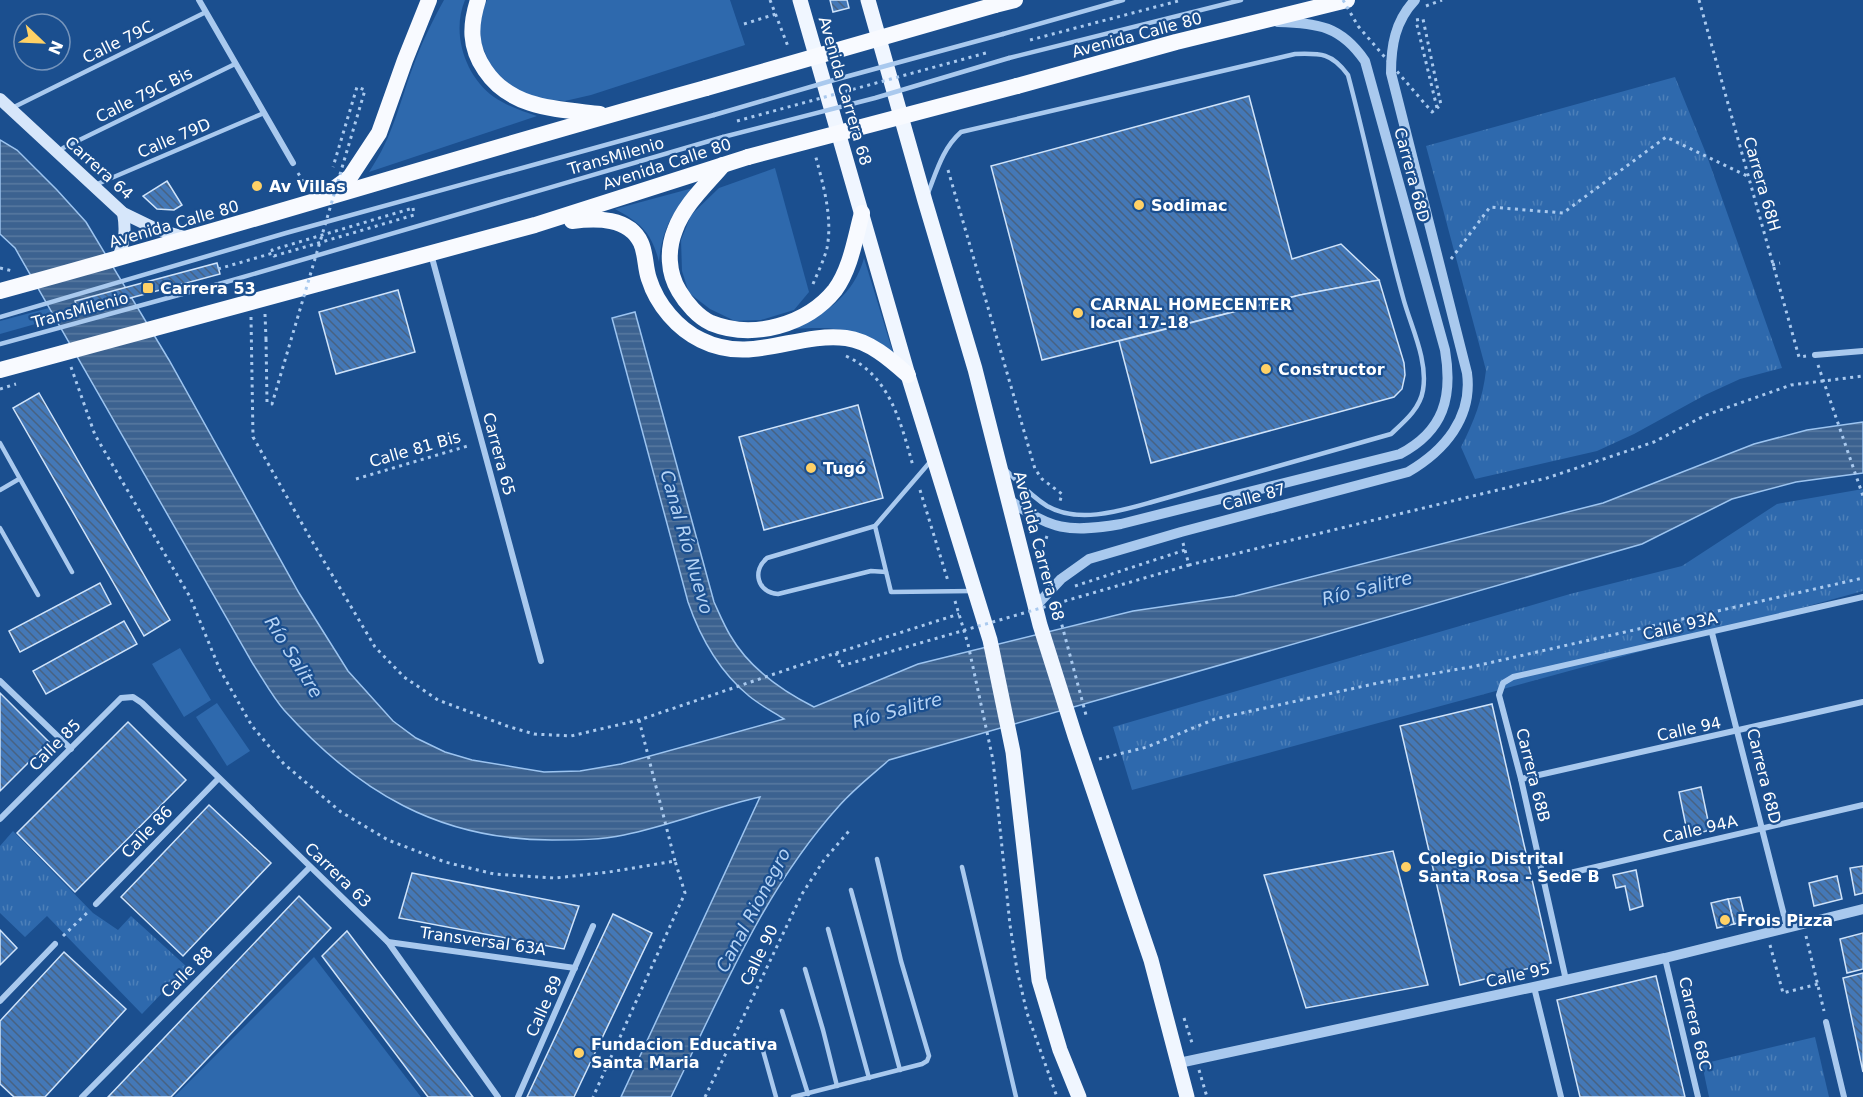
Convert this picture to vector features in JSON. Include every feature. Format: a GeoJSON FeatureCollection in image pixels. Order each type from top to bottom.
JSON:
{"type":"FeatureCollection","features":[{"type":"Feature","properties":{"kind":"highway"},"geometry":{"type":"LineString","coordinates":[[478,0],[472,19],[472,42],[477,58],[504,92],[530,103],[607,115]]}},
{"type":"Feature","properties":{"kind":"highway","name":"Avenida Calle 80"},"geometry":{"type":"LineString","coordinates":[[0,291],[315,202],[607,115],[1015,0]]}},
{"type":"Feature","properties":{"kind":"highway","name":"Avenida Calle 80"},"geometry":{"type":"LineString","coordinates":[[0,370],[535,225],[748,157],[1176,42],[1345,0]]}},
{"type":"Feature","properties":{"kind":"highway"},"geometry":{"type":"LineString","coordinates":[[315,202],[350,177],[379,133],[427,2]]}},
{"type":"Feature","properties":{"kind":"highway"},"geometry":{"type":"LineString","coordinates":[[723,165],[680,216],[674,231],[669,257],[673,281],[684,299],[710,322],[755,330],[780,325],[820,306],[836,289],[846,272],[862,213]]}},
{"type":"Feature","properties":{"kind":"highway"},"geometry":{"type":"LineString","coordinates":[[535,225],[591,218],[605,219],[625,227],[641,243],[649,281],[665,311],[684,331],[704,342],[729,349],[755,350],[813,339],[847,338],[878,351],[908,375]]}},
{"type":"Feature","properties":{"kind":"main road","name":"Avenida Carrera 68"},"geometry":{"type":"LineString","coordinates":[[800,0],[908,375],[990,640],[1013,752],[1039,980],[1060,1050],[1079,1097]]}},
{"type":"Feature","properties":{"kind":"main road","name":"Avenida Carrera 68"},"geometry":{"type":"LineString","coordinates":[[868,0],[975,369],[1040,625],[1151,960],[1187,1097]]}},
{"type":"Feature","properties":{"kind":"main road","name":"Carrera 64"},"geometry":{"type":"LineString","coordinates":[[0,99],[123,213],[156,229],[189,238]]}},
{"type":"Feature","properties":{"kind":"main road"},"geometry":{"type":"LineString","coordinates":[[117,259],[125,234],[123,213]]}},
{"type":"Feature","properties":{"kind":"street"},"geometry":{"type":"LineString","coordinates":[[199,0],[293,163]]}},
{"type":"Feature","properties":{"kind":"street","name":"Carrera 68D"},"geometry":{"type":"LineString","coordinates":[[1415,0],[1403,15],[1395,32],[1391,73],[1467,372],[1466,404]]}},
{"type":"Feature","properties":{"kind":"street","name":"Carrera 68D"},"geometry":{"type":"LineString","coordinates":[[1256,23],[1294,22],[1341,34],[1354,45],[1365,61],[1445,350],[1449,391],[1441,415]]}},
{"type":"Feature","properties":{"kind":"street","name":"Carrera 65"},"geometry":{"type":"LineString","coordinates":[[431,253],[541,661]]}},
{"type":"Feature","properties":{"kind":"street"},"geometry":{"type":"LineString","coordinates":[[1815,355],[1863,351]]}},
{"type":"Feature","properties":{"kind":"street","name":"Calle 87"},"geometry":{"type":"LineString","coordinates":[[1035,607],[1075,567],[1103,554],[1408,472],[1437,453],[1449,440],[1466,404]]}},
{"type":"Feature","properties":{"kind":"street","name":"Calle 87"},"geometry":{"type":"LineString","coordinates":[[1008,499],[1039,520],[1053,526],[1090,529],[1121,524],[1400,454],[1414,447],[1427,436],[1441,415]]}},
{"type":"Feature","properties":{"kind":"street","name":"Calle 93A"},"geometry":{"type":"LineString","coordinates":[[1503,683],[1513,677],[1863,597]]}},
{"type":"Feature","properties":{"kind":"street","name":"Carrera 68D"},"geometry":{"type":"LineString","coordinates":[[1712,633],[1787,927]]}},
{"type":"Feature","properties":{"kind":"street"},"geometry":{"type":"LineString","coordinates":[[0,681],[71,748]]}},
{"type":"Feature","properties":{"kind":"street","name":"Carrera 68B"},"geometry":{"type":"LineString","coordinates":[[1503,683],[1499,695],[1521,779],[1566,980]]}},
{"type":"Feature","properties":{"kind":"street","name":"Calle 85"},"geometry":{"type":"LineString","coordinates":[[0,819],[121,698],[133,697]]}},
{"type":"Feature","properties":{"kind":"street","name":"Carrera 63"},"geometry":{"type":"LineString","coordinates":[[133,697],[142,703],[388,942],[498,1097]]}},
{"type":"Feature","properties":{"kind":"street","name":"Calle 94"},"geometry":{"type":"LineString","coordinates":[[1521,779],[1863,702]]}},
{"type":"Feature","properties":{"kind":"street","name":"Calle 86"},"geometry":{"type":"LineString","coordinates":[[96,904],[218,778]]}},
{"type":"Feature","properties":{"kind":"street","name":"Calle 94A"},"geometry":{"type":"LineString","coordinates":[[1544,879],[1863,805]]}},
{"type":"Feature","properties":{"kind":"street","name":"Calle 88"},"geometry":{"type":"LineString","coordinates":[[82,1097],[310,867]]}},
{"type":"Feature","properties":{"kind":"street","name":"Calle 95"},"geometry":{"type":"LineString","coordinates":[[1179,1063],[1665,958],[1863,909]]}},
{"type":"Feature","properties":{"kind":"street","name":"Calle 89"},"geometry":{"type":"LineString","coordinates":[[518,1097],[593,926]]}},
{"type":"Feature","properties":{"kind":"street","name":"Transversal 63A"},"geometry":{"type":"LineString","coordinates":[[388,942],[575,968]]}},
{"type":"Feature","properties":{"kind":"street"},"geometry":{"type":"LineString","coordinates":[[0,1001],[55,944]]}},
{"type":"Feature","properties":{"kind":"street","name":"Carrera 68C"},"geometry":{"type":"LineString","coordinates":[[1665,958],[1698,1097]]}},
{"type":"Feature","properties":{"kind":"street"},"geometry":{"type":"LineString","coordinates":[[1534,987],[1561,1097]]}},
{"type":"Feature","properties":{"kind":"street"},"geometry":{"type":"LineString","coordinates":[[1826,1022],[1844,1097]]}},
{"type":"Feature","properties":{"kind":"lane","name":"TransMilenio"},"geometry":{"type":"LineString","coordinates":[[0,317],[263,240],[1123,0]]}},
{"type":"Feature","properties":{"kind":"lane","name":"TransMilenio"},"geometry":{"type":"LineString","coordinates":[[0,344],[226,282],[723,137],[874,98],[1009,58],[1241,0]]}},
{"type":"Feature","properties":{"kind":"lane","name":"Calle 79C"},"geometry":{"type":"LineString","coordinates":[[9,109],[206,12]]}},
{"type":"Feature","properties":{"kind":"lane"},"geometry":{"type":"LineString","coordinates":[[925,201],[943,153],[961,132],[1295,54],[1315,53],[1328,56],[1338,62],[1348,75],[1404,301],[1423,364],[1423,390],[1410,417],[1391,434],[1120,510],[1070,514],[1050,507],[1032,495],[999,464]]}},
{"type":"Feature","properties":{"kind":"lane","name":"Calle 79C Bis"},"geometry":{"type":"LineString","coordinates":[[63,148],[235,64]]}},
{"type":"Feature","properties":{"kind":"lane","name":"Calle 79D"},"geometry":{"type":"LineString","coordinates":[[93,186],[264,113]]}},
{"type":"Feature","properties":{"kind":"lane"},"geometry":{"type":"LineString","coordinates":[[0,443],[72,572]]}},
{"type":"Feature","properties":{"kind":"lane"},"geometry":{"type":"LineString","coordinates":[[886,572],[872,572],[778,594],[766,591],[760,585],[758,577],[760,566],[767,558],[875,526],[934,458]]}},
{"type":"Feature","properties":{"kind":"lane"},"geometry":{"type":"LineString","coordinates":[[0,490],[19,479]]}},
{"type":"Feature","properties":{"kind":"lane"},"geometry":{"type":"LineString","coordinates":[[875,526],[891,592],[975,591]]}},
{"type":"Feature","properties":{"kind":"lane"},"geometry":{"type":"LineString","coordinates":[[0,528],[38,596]]}},
{"type":"Feature","properties":{"kind":"lane"},"geometry":{"type":"LineString","coordinates":[[793,1097],[927,1061],[928,1056],[901,961],[877,859]]}},
{"type":"Feature","properties":{"kind":"lane"},"geometry":{"type":"LineString","coordinates":[[962,867],[1016,1097]]}},
{"type":"Feature","properties":{"kind":"lane"},"geometry":{"type":"LineString","coordinates":[[851,890],[900,1070]]}},
{"type":"Feature","properties":{"kind":"lane"},"geometry":{"type":"LineString","coordinates":[[828,929],[869,1077]]}},
{"type":"Feature","properties":{"kind":"lane"},"geometry":{"type":"LineString","coordinates":[[805,969],[837,1086]]}},
{"type":"Feature","properties":{"kind":"lane"},"geometry":{"type":"LineString","coordinates":[[782,1011],[808,1094]]}},
{"type":"Feature","properties":{"kind":"lane"},"geometry":{"type":"LineString","coordinates":[[762,1047],[776,1097]]}},
{"type":"Feature","properties":{"kind":"path"},"geometry":{"type":"LineString","coordinates":[[1028,41],[1182,0]]}},
{"type":"Feature","properties":{"kind":"path"},"geometry":{"type":"LineString","coordinates":[[1345,0],[1358,26],[1432,112],[1441,105],[1423,20],[1416,21],[1437,108]]}},
{"type":"Feature","properties":{"kind":"path","name":"Carrera 68H"},"geometry":{"type":"LineString","coordinates":[[1699,0],[1799,357],[1815,355]]}},
{"type":"Feature","properties":{"kind":"path"},"geometry":{"type":"LineString","coordinates":[[744,24],[776,14]]}},
{"type":"Feature","properties":{"kind":"path"},"geometry":{"type":"LineString","coordinates":[[729,123],[993,50]]}},
{"type":"Feature","properties":{"kind":"path"},"geometry":{"type":"LineString","coordinates":[[265,313],[267,402],[272,404],[365,90],[357,87],[333,167]]}},
{"type":"Feature","properties":{"kind":"path"},"geometry":{"type":"LineString","coordinates":[[1440,272],[1490,207],[1563,213],[1666,137],[1747,176]]}},
{"type":"Feature","properties":{"kind":"path"},"geometry":{"type":"LineString","coordinates":[[943,153],[1035,469],[1042,478],[1062,494]]}},
{"type":"Feature","properties":{"kind":"path"},"geometry":{"type":"LineString","coordinates":[[293,163],[315,202]]}},
{"type":"Feature","properties":{"kind":"path"},"geometry":{"type":"LineString","coordinates":[[218,269],[414,215],[413,208],[273,253]]}},
{"type":"Feature","properties":{"kind":"path"},"geometry":{"type":"LineString","coordinates":[[1773,265],[1780,263]]}},
{"type":"Feature","properties":{"kind":"path"},"geometry":{"type":"LineString","coordinates":[[0,268],[15,271]]}},
{"type":"Feature","properties":{"kind":"path"},"geometry":{"type":"LineString","coordinates":[[251,316],[253,437],[375,647],[404,677],[438,700],[534,734],[571,736],[639,720],[959,614]]}},
{"type":"Feature","properties":{"kind":"path"},"geometry":{"type":"LineString","coordinates":[[66,351],[95,435],[190,597],[220,670],[252,726],[284,764],[341,812],[388,840],[445,862],[494,874],[555,878],[675,861]]}},
{"type":"Feature","properties":{"kind":"path"},"geometry":{"type":"LineString","coordinates":[[1815,355],[1863,496]]}},
{"type":"Feature","properties":{"kind":"path"},"geometry":{"type":"LineString","coordinates":[[836,653],[841,666],[1189,565],[1547,478],[1654,442],[1706,415],[1791,385],[1863,376]]}},
{"type":"Feature","properties":{"kind":"path","name":"Calle 81 Bis"},"geometry":{"type":"LineString","coordinates":[[356,478],[482,442]]}},
{"type":"Feature","properties":{"kind":"path"},"geometry":{"type":"LineString","coordinates":[[1043,548],[1060,621],[1087,718]]}},
{"type":"Feature","properties":{"kind":"path"},"geometry":{"type":"LineString","coordinates":[[1075,586],[1185,550],[1189,565]]}},
{"type":"Feature","properties":{"kind":"path"},"geometry":{"type":"LineString","coordinates":[[1099,759],[1147,747],[1215,719],[1378,683],[1471,667],[1863,578]]}},
{"type":"Feature","properties":{"kind":"path"},"geometry":{"type":"LineString","coordinates":[[968,644],[993,760]]}},
{"type":"Feature","properties":{"kind":"path"},"geometry":{"type":"LineString","coordinates":[[593,1097],[685,893],[639,720]]}},
{"type":"Feature","properties":{"kind":"path","name":"Calle 90"},"geometry":{"type":"LineString","coordinates":[[705,1097],[802,894],[824,860],[849,831]]}},
{"type":"Feature","properties":{"kind":"path"},"geometry":{"type":"LineString","coordinates":[[55,944],[96,904]]}},
{"type":"Feature","properties":{"kind":"path"},"geometry":{"type":"LineString","coordinates":[[1803,923],[1826,1022]]}},
{"type":"Feature","properties":{"kind":"path"},"geometry":{"type":"LineString","coordinates":[[1767,932],[1783,993],[1818,984]]}},
{"type":"Feature","properties":{"kind":"green space"},"geometry":{"type":"Polygon","coordinates":[[[444,0],[465,0],[461,13],[460,40],[468,66],[475,78],[494,97],[537,116],[369,172],[390,132],[417,56],[444,0]]]}},
{"type":"Feature","properties":{"kind":"green space"},"geometry":{"type":"Polygon","coordinates":[[[487,0],[730,0],[745,45],[591,95],[565,101],[544,99],[518,92],[492,69],[480,41],[480,16],[487,0]]]}},
{"type":"Feature","properties":{"kind":"green space"},"geometry":{"type":"Polygon","coordinates":[[[1675,77],[1707,156],[1782,368],[1740,379],[1597,451],[1475,479],[1461,447],[1477,410],[1486,370],[1426,146],[1675,77]]]}},
{"type":"Feature","properties":{"kind":"green space"},"geometry":{"type":"Polygon","coordinates":[[[775,168],[809,292],[794,310],[761,320],[735,321],[710,309],[689,293],[682,271],[681,240],[691,215],[719,188],[775,168]]]}},
{"type":"Feature","properties":{"kind":"green space"},"geometry":{"type":"Polygon","coordinates":[[[693,188],[669,222],[659,262],[649,236],[639,224],[615,209],[693,188]]]}},
{"type":"Feature","properties":{"kind":"green space"},"geometry":{"type":"Polygon","coordinates":[[[864,258],[894,356],[859,334],[822,328],[794,329],[828,309],[846,293],[864,258]]]}},
{"type":"Feature","properties":{"kind":"green space"},"geometry":{"type":"Polygon","coordinates":[[[75,301],[78,312],[0,334],[0,321],[75,301]]]}},
{"type":"Feature","properties":{"kind":"green space"},"geometry":{"type":"Polygon","coordinates":[[[1863,489],[1863,591],[1132,790],[1113,727],[1570,594],[1682,566],[1777,504],[1863,489]]]}},
{"type":"Feature","properties":{"kind":"green space"},"geometry":{"type":"Polygon","coordinates":[[[180,648],[211,700],[184,717],[152,664],[180,648]]]}},
{"type":"Feature","properties":{"kind":"green space"},"geometry":{"type":"Polygon","coordinates":[[[217,703],[250,751],[227,766],[196,717],[217,703]]]}},
{"type":"Feature","properties":{"kind":"green space"},"geometry":{"type":"Polygon","coordinates":[[[13,831],[93,913],[118,930],[131,916],[187,967],[142,1014],[47,916],[25,937],[0,913],[0,846],[13,831]]]}},
{"type":"Feature","properties":{"kind":"green space"},"geometry":{"type":"Polygon","coordinates":[[[314,957],[421,1097],[174,1097],[314,957]]]}},
{"type":"Feature","properties":{"kind":"green space"},"geometry":{"type":"Polygon","coordinates":[[[1815,1037],[1829,1097],[1709,1097],[1702,1064],[1815,1037]]]}},
{"type":"Feature","properties":{"kind":"water"},"geometry":{"type":"Polygon","coordinates":[[[0,140],[17,150],[86,222],[169,360],[299,593],[348,671],[393,721],[416,738],[445,752],[472,760],[544,772],[580,771],[621,764],[784,719],[753,699],[729,676],[705,641],[688,602],[612,318],[635,312],[714,602],[738,647],[756,668],[778,686],[814,707],[918,664],[1133,611],[1235,596],[1603,503],[1754,444],[1807,430],[1863,422],[1863,473],[1796,482],[1732,499],[1642,544],[889,760],[839,806],[788,873],[745,946],[671,1097],[621,1097],[760,797],[615,837],[570,840],[511,838],[473,831],[403,806],[341,765],[284,710],[253,664],[15,248],[0,234],[0,140]]]}},
{"type":"Feature","properties":{"kind":"building"},"geometry":{"type":"Polygon","coordinates":[[[830,0],[847,0],[849,8],[833,12],[830,0]]]}},
{"type":"Feature","properties":{"kind":"building","name":"Sodimac"},"geometry":{"type":"Polygon","coordinates":[[[1249,96],[1292,259],[1341,244],[1379,280],[1300,295],[1042,360],[991,166],[1249,96]]]}},
{"type":"Feature","properties":{"kind":"building"},"geometry":{"type":"Polygon","coordinates":[[[167,181],[182,205],[174,210],[157,209],[143,196],[167,181]]]}},
{"type":"Feature","properties":{"kind":"building","name":"Carrera 53"},"geometry":{"type":"Polygon","coordinates":[[[217,263],[220,274],[78,312],[75,301],[217,263]]]}},
{"type":"Feature","properties":{"kind":"building","name":"Constructor"},"geometry":{"type":"Polygon","coordinates":[[[1379,280],[1404,363],[1405,375],[1402,389],[1394,397],[1151,463],[1119,341],[1300,295],[1379,280]]]}},
{"type":"Feature","properties":{"kind":"building"},"geometry":{"type":"Polygon","coordinates":[[[398,290],[415,352],[336,374],[319,312],[398,290]]]}},
{"type":"Feature","properties":{"kind":"building"},"geometry":{"type":"Polygon","coordinates":[[[39,393],[170,620],[144,636],[13,408],[39,393]]]}},
{"type":"Feature","properties":{"kind":"building","name":"Tugó"},"geometry":{"type":"Polygon","coordinates":[[[858,405],[883,498],[764,530],[739,437],[858,405]]]}},
{"type":"Feature","properties":{"kind":"building"},"geometry":{"type":"Polygon","coordinates":[[[100,583],[111,604],[20,652],[9,631],[100,583]]]}},
{"type":"Feature","properties":{"kind":"building"},"geometry":{"type":"Polygon","coordinates":[[[124,621],[137,644],[46,694],[33,671],[124,621]]]}},
{"type":"Feature","properties":{"kind":"building"},"geometry":{"type":"Polygon","coordinates":[[[0,693],[49,742],[0,791],[0,693]]]}},
{"type":"Feature","properties":{"kind":"building"},"geometry":{"type":"Polygon","coordinates":[[[1492,704],[1551,963],[1460,985],[1400,726],[1492,704]]]}},
{"type":"Feature","properties":{"kind":"building"},"geometry":{"type":"Polygon","coordinates":[[[128,722],[186,780],[75,892],[17,833],[128,722]]]}},
{"type":"Feature","properties":{"kind":"building"},"geometry":{"type":"Polygon","coordinates":[[[1701,787],[1710,830],[1688,836],[1679,792],[1701,787]]]}},
{"type":"Feature","properties":{"kind":"building"},"geometry":{"type":"Polygon","coordinates":[[[209,805],[271,863],[183,956],[121,897],[209,805]]]}},
{"type":"Feature","properties":{"kind":"building"},"geometry":{"type":"Polygon","coordinates":[[[1393,851],[1428,985],[1306,1008],[1264,875],[1393,851]]]}},
{"type":"Feature","properties":{"kind":"building"},"geometry":{"type":"Polygon","coordinates":[[[1863,866],[1863,893],[1855,895],[1850,868],[1863,866]]]}},
{"type":"Feature","properties":{"kind":"building"},"geometry":{"type":"Polygon","coordinates":[[[1636,870],[1643,906],[1630,910],[1625,886],[1616,888],[1613,875],[1636,870]]]}},
{"type":"Feature","properties":{"kind":"building"},"geometry":{"type":"Polygon","coordinates":[[[412,873],[579,906],[564,949],[399,918],[412,873]]]}},
{"type":"Feature","properties":{"kind":"building"},"geometry":{"type":"Polygon","coordinates":[[[1837,876],[1842,899],[1814,906],[1809,883],[1837,876]]]}},
{"type":"Feature","properties":{"kind":"building"},"geometry":{"type":"Polygon","coordinates":[[[299,896],[331,928],[171,1097],[108,1097],[299,896]]]}},
{"type":"Feature","properties":{"kind":"building"},"geometry":{"type":"Polygon","coordinates":[[[1740,897],[1746,921],[1734,924],[1728,899],[1740,897]]]}},
{"type":"Feature","properties":{"kind":"building"},"geometry":{"type":"Polygon","coordinates":[[[1728,899],[1734,924],[1717,928],[1711,903],[1728,899]]]}},
{"type":"Feature","properties":{"kind":"building"},"geometry":{"type":"Polygon","coordinates":[[[613,914],[652,933],[574,1097],[527,1097],[613,914]]]}},
{"type":"Feature","properties":{"kind":"building"},"geometry":{"type":"Polygon","coordinates":[[[0,930],[17,948],[0,965],[0,930]]]}},
{"type":"Feature","properties":{"kind":"building"},"geometry":{"type":"Polygon","coordinates":[[[347,931],[473,1097],[428,1097],[322,956],[347,931]]]}},
{"type":"Feature","properties":{"kind":"building"},"geometry":{"type":"Polygon","coordinates":[[[1863,933],[1863,969],[1847,973],[1840,939],[1863,933]]]}},
{"type":"Feature","properties":{"kind":"building"},"geometry":{"type":"Polygon","coordinates":[[[64,952],[126,1009],[45,1097],[14,1097],[0,1084],[0,1021],[64,952]]]}},
{"type":"Feature","properties":{"kind":"building"},"geometry":{"type":"Polygon","coordinates":[[[1863,973],[1863,1072],[1843,978],[1863,973]]]}},
{"type":"Feature","properties":{"kind":"building"},"geometry":{"type":"Polygon","coordinates":[[[1656,976],[1685,1097],[1580,1097],[1557,1000],[1656,976]]]}},
{"type":"Feature","properties":{"kind":"place","name":"Av Villas"},"geometry":{"type":"Point","coordinates":[257,186]}},
{"type":"Feature","properties":{"kind":"place","name":"Sodimac"},"geometry":{"type":"Point","coordinates":[1139,205]}},
{"type":"Feature","properties":{"kind":"place","name":"Carrera 53"},"geometry":{"type":"Point","coordinates":[148,288]}},
{"type":"Feature","properties":{"kind":"place","name":"CARNAL HOMECENTER local 17-18"},"geometry":{"type":"Point","coordinates":[1078,313]}},
{"type":"Feature","properties":{"kind":"place","name":"Constructor"},"geometry":{"type":"Point","coordinates":[1266,369]}},
{"type":"Feature","properties":{"kind":"place","name":"Tugó"},"geometry":{"type":"Point","coordinates":[811,468]}},
{"type":"Feature","properties":{"kind":"place","name":"Colegio Distrital Santa Rosa - Sede B"},"geometry":{"type":"Point","coordinates":[1406,867]}},
{"type":"Feature","properties":{"kind":"place","name":"Frois Pizza"},"geometry":{"type":"Point","coordinates":[1725,920]}},
{"type":"Feature","properties":{"kind":"place","name":"Fundacion Educativa Santa Maria"},"geometry":{"type":"Point","coordinates":[579,1053]}},
{"type":"Feature","properties":{"kind":"water label","name":"Canal Río Nuevo"},"geometry":{"type":"Point","coordinates":[687,542]}},
{"type":"Feature","properties":{"kind":"water label","name":"Río Salitre"},"geometry":{"type":"Point","coordinates":[1367,588]}},
{"type":"Feature","properties":{"kind":"water label","name":"Río Salitre"},"geometry":{"type":"Point","coordinates":[294,657]}},
{"type":"Feature","properties":{"kind":"water label","name":"Río Salitre"},"geometry":{"type":"Point","coordinates":[897,710]}},
{"type":"Feature","properties":{"kind":"water label","name":"Canal Rionegro"},"geometry":{"type":"Point","coordinates":[753,910]}}]}
